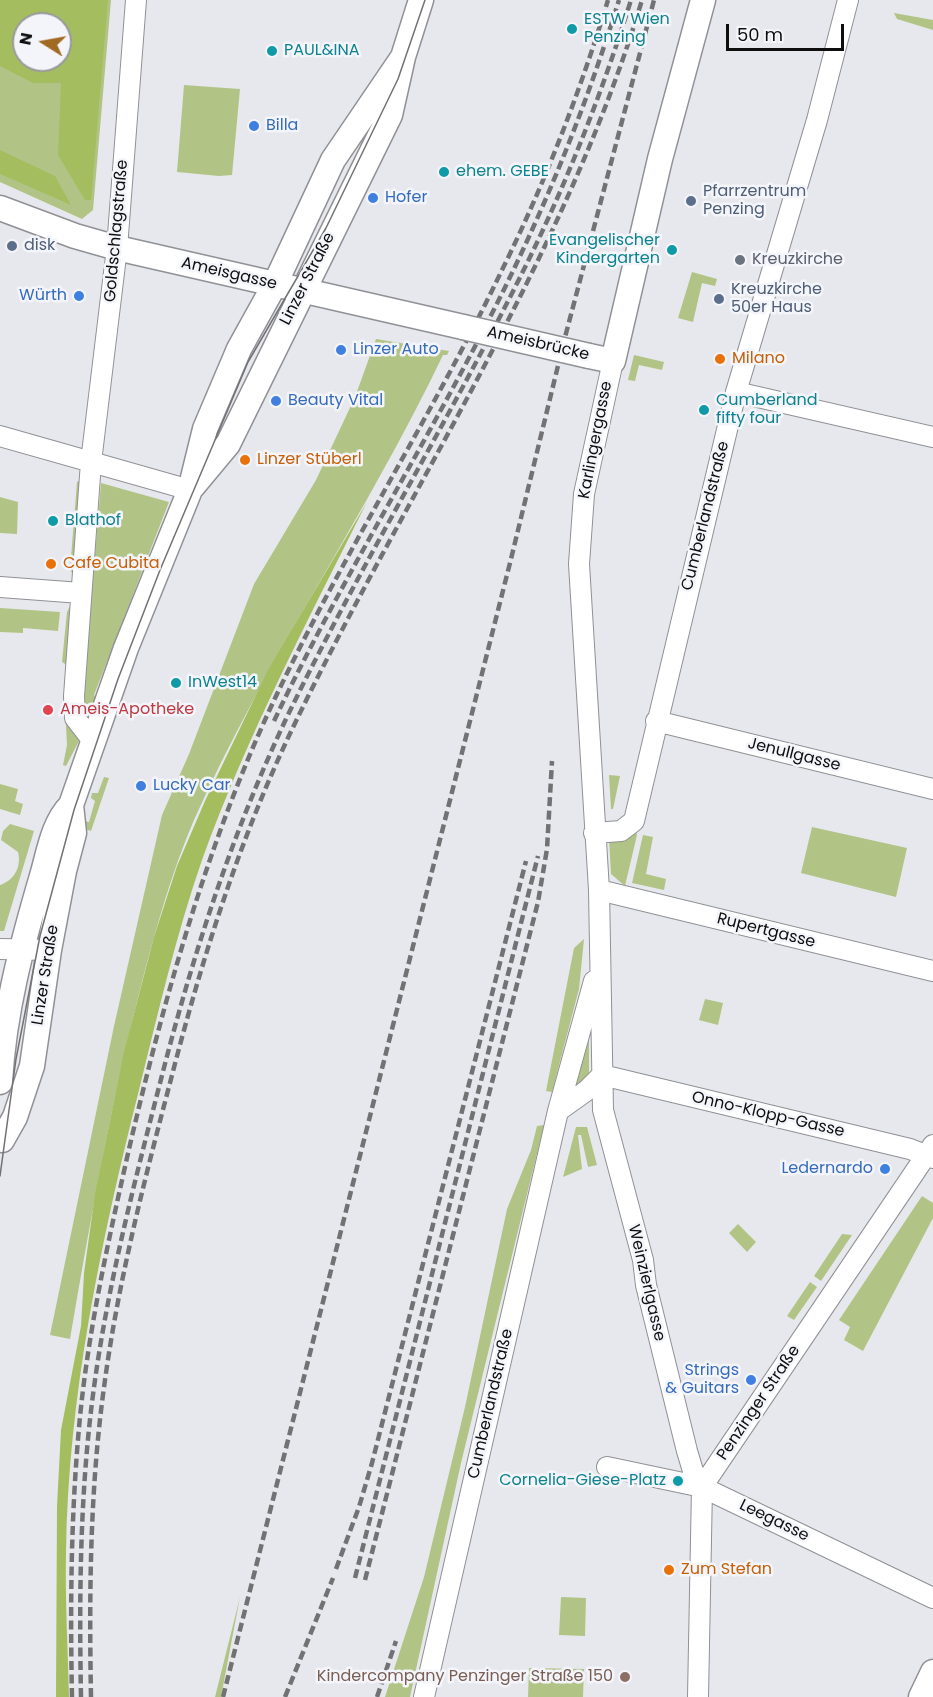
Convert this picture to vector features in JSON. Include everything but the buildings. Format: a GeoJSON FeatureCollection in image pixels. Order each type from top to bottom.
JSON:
{"type":"FeatureCollection","features":[{"type":"Feature","properties":{"kind":"main road","name":"Linzer Straße"},"geometry":{"type":"LineString","coordinates":[[190,490],[228,444],[390,115],[403,57],[421,0]]}},
{"type":"Feature","properties":{"kind":"main road","name":"Karlingergasse"},"geometry":{"type":"LineString","coordinates":[[613,361],[660,159],[703,0]]}},
{"type":"Feature","properties":{"kind":"main road","name":"Linzer Straße"},"geometry":{"type":"LineString","coordinates":[[1,1138],[15,1118],[32,1066],[49,950],[64,871],[74,833],[71,805],[92,740],[152,582],[190,490],[205,429],[239,349],[274,284],[333,160],[403,57]]}},
{"type":"Feature","properties":{"kind":"main road","name":"Ameisgasse"},"geometry":{"type":"LineString","coordinates":[[0,207],[75,236],[117,248],[463,327]]}},
{"type":"Feature","properties":{"kind":"main road","name":"Ameisbrücke"},"geometry":{"type":"LineString","coordinates":[[463,327],[613,361]]}},
{"type":"Feature","properties":{"kind":"main road","name":"Linzer Straße"},"geometry":{"type":"LineString","coordinates":[[0,1082],[10,949],[62,814],[71,805]]}},
{"type":"Feature","properties":{"kind":"main road"},"geometry":{"type":"LineString","coordinates":[[921,1697],[933,1672]]}},
{"type":"Feature","properties":{"kind":"street","name":"Goldschlagstraße"},"geometry":{"type":"LineString","coordinates":[[91,462],[117,248],[136,0]]}},
{"type":"Feature","properties":{"kind":"street","name":"Cumberlandstraße"},"geometry":{"type":"LineString","coordinates":[[594,833],[621,831],[634,821],[736,393],[817,120],[848,0]]}},
{"type":"Feature","properties":{"kind":"street","name":"Karlingergasse"},"geometry":{"type":"LineString","coordinates":[[598,890],[579,564],[584,494],[613,361]]}},
{"type":"Feature","properties":{"kind":"street"},"geometry":{"type":"LineString","coordinates":[[736,393],[933,437]]}},
{"type":"Feature","properties":{"kind":"street"},"geometry":{"type":"LineString","coordinates":[[0,436],[190,490]]}},
{"type":"Feature","properties":{"kind":"street"},"geometry":{"type":"LineString","coordinates":[[91,462],[74,710],[75,718],[92,740]]}},
{"type":"Feature","properties":{"kind":"street"},"geometry":{"type":"LineString","coordinates":[[0,587],[81,593]]}},
{"type":"Feature","properties":{"kind":"street","name":"Jenullgasse"},"geometry":{"type":"LineString","coordinates":[[656,722],[933,789]]}},
{"type":"Feature","properties":{"kind":"street","name":"Cumberlandstraße"},"geometry":{"type":"LineString","coordinates":[[598,890],[602,1075]]}},
{"type":"Feature","properties":{"kind":"street","name":"Rupertgasse"},"geometry":{"type":"LineString","coordinates":[[598,890],[933,971]]}},
{"type":"Feature","properties":{"kind":"street"},"geometry":{"type":"LineString","coordinates":[[10,949],[49,950]]}},
{"type":"Feature","properties":{"kind":"street","name":"Cumberlandstraße"},"geometry":{"type":"LineString","coordinates":[[424,1697],[558,1111],[600,958]]}},
{"type":"Feature","properties":{"kind":"street"},"geometry":{"type":"LineString","coordinates":[[558,1111],[586,1091],[602,1075]]}},
{"type":"Feature","properties":{"kind":"street","name":"Onno-Klopp-Gasse"},"geometry":{"type":"LineString","coordinates":[[602,1075],[931,1153]]}},
{"type":"Feature","properties":{"kind":"street","name":"Weinzierlgasse"},"geometry":{"type":"LineString","coordinates":[[602,1075],[603,1110],[643,1260],[646,1285],[693,1471],[702,1487]]}},
{"type":"Feature","properties":{"kind":"street","name":"Penzinger Straße"},"geometry":{"type":"LineString","coordinates":[[702,1487],[931,1153]]}},
{"type":"Feature","properties":{"kind":"street","name":"Leegasse"},"geometry":{"type":"LineString","coordinates":[[607,1467],[702,1487],[933,1598]]}},
{"type":"Feature","properties":{"kind":"street"},"geometry":{"type":"LineString","coordinates":[[698,1697],[702,1487]]}},
{"type":"Feature","properties":{"kind":"green space"},"geometry":{"type":"Polygon","coordinates":[[[0,0],[111,0],[93,210],[82,219],[0,182],[0,0]]]}},
{"type":"Feature","properties":{"kind":"green space"},"geometry":{"type":"Polygon","coordinates":[[[0,0],[108,0],[91,200],[85,200],[58,155],[61,83],[33,83],[0,66],[0,0]]]}},
{"type":"Feature","properties":{"kind":"green space"},"geometry":{"type":"Polygon","coordinates":[[[894,13],[933,20],[933,30],[897,19],[894,13]]]}},
{"type":"Feature","properties":{"kind":"green space"},"geometry":{"type":"Polygon","coordinates":[[[184,85],[240,89],[232,175],[177,172],[184,85]]]}},
{"type":"Feature","properties":{"kind":"green space"},"geometry":{"type":"Polygon","coordinates":[[[0,150],[55,176],[71,205],[0,174],[0,150]]]}},
{"type":"Feature","properties":{"kind":"green space"},"geometry":{"type":"Polygon","coordinates":[[[692,272],[717,279],[715,286],[702,283],[693,322],[678,318],[692,272]]]}},
{"type":"Feature","properties":{"kind":"green space"},"geometry":{"type":"Polygon","coordinates":[[[376,339],[449,351],[447,355],[443,355],[382,472],[284,644],[222,760],[186,839],[159,918],[121,1067],[70,1339],[50,1335],[114,1026],[162,815],[189,754],[254,584],[316,480],[355,397],[376,339]]]}},
{"type":"Feature","properties":{"kind":"green space"},"geometry":{"type":"Polygon","coordinates":[[[634,355],[664,362],[662,370],[639,365],[635,381],[628,380],[634,355]]]}},
{"type":"Feature","properties":{"kind":"green space"},"geometry":{"type":"Polygon","coordinates":[[[82,479],[76,574],[73,574],[70,570],[77,482],[82,479]]]}},
{"type":"Feature","properties":{"kind":"green space"},"geometry":{"type":"Polygon","coordinates":[[[101,483],[169,502],[94,695],[96,697],[92,711],[84,715],[83,698],[101,483]]]}},
{"type":"Feature","properties":{"kind":"green space"},"geometry":{"type":"Polygon","coordinates":[[[0,497],[18,502],[17,534],[0,533],[0,497]]]}},
{"type":"Feature","properties":{"kind":"green space"},"geometry":{"type":"Polygon","coordinates":[[[367,502],[279,679],[238,768],[202,860],[168,974],[112,1204],[80,1377],[68,1494],[66,1607],[69,1697],[56,1697],[57,1506],[61,1430],[81,1326],[84,1273],[95,1194],[124,1052],[154,937],[177,866],[205,801],[268,670],[367,502]]]}},
{"type":"Feature","properties":{"kind":"green space"},"geometry":{"type":"Polygon","coordinates":[[[72,602],[68,666],[62,662],[67,612],[72,602]]]}},
{"type":"Feature","properties":{"kind":"green space"},"geometry":{"type":"Polygon","coordinates":[[[0,608],[60,612],[58,631],[23,628],[23,633],[0,632],[0,608]]]}},
{"type":"Feature","properties":{"kind":"green space"},"geometry":{"type":"Polygon","coordinates":[[[65,708],[68,709],[79,741],[66,766],[63,765],[67,745],[65,708]]]}},
{"type":"Feature","properties":{"kind":"green space"},"geometry":{"type":"Polygon","coordinates":[[[609,775],[620,776],[613,809],[611,809],[609,775]]]}},
{"type":"Feature","properties":{"kind":"green space"},"geometry":{"type":"Polygon","coordinates":[[[104,777],[109,778],[91,831],[82,828],[84,821],[89,822],[95,801],[91,798],[92,793],[98,793],[104,777]]]}},
{"type":"Feature","properties":{"kind":"green space"},"geometry":{"type":"Polygon","coordinates":[[[0,784],[18,789],[15,801],[23,804],[20,815],[0,809],[0,784]]]}},
{"type":"Feature","properties":{"kind":"green space"},"geometry":{"type":"Polygon","coordinates":[[[10,824],[34,831],[4,931],[0,931],[0,885],[12,877],[19,863],[18,852],[1,840],[3,831],[10,824]]]}},
{"type":"Feature","properties":{"kind":"green space"},"geometry":{"type":"Polygon","coordinates":[[[812,827],[907,848],[896,897],[801,873],[812,827]]]}},
{"type":"Feature","properties":{"kind":"green space"},"geometry":{"type":"Polygon","coordinates":[[[635,829],[637,835],[625,886],[611,874],[609,839],[635,829]]]}},
{"type":"Feature","properties":{"kind":"green space"},"geometry":{"type":"Polygon","coordinates":[[[643,835],[653,837],[646,874],[666,879],[664,890],[632,883],[643,835]]]}},
{"type":"Feature","properties":{"kind":"green space"},"geometry":{"type":"Polygon","coordinates":[[[584,939],[579,989],[552,1092],[546,1091],[574,948],[584,939]]]}},
{"type":"Feature","properties":{"kind":"green space"},"geometry":{"type":"Polygon","coordinates":[[[705,999],[723,1003],[718,1025],[699,1020],[705,999]]]}},
{"type":"Feature","properties":{"kind":"green space"},"geometry":{"type":"Polygon","coordinates":[[[589,1036],[589,1078],[567,1099],[589,1036]]]}},
{"type":"Feature","properties":{"kind":"green space"},"geometry":{"type":"Polygon","coordinates":[[[544,1125],[461,1463],[410,1697],[385,1697],[424,1577],[465,1407],[507,1209],[531,1150],[537,1126],[544,1125]]]}},
{"type":"Feature","properties":{"kind":"green space"},"geometry":{"type":"Polygon","coordinates":[[[576,1127],[587,1127],[597,1165],[588,1167],[581,1135],[578,1135],[582,1169],[563,1177],[576,1127]]]}},
{"type":"Feature","properties":{"kind":"green space"},"geometry":{"type":"Polygon","coordinates":[[[922,1196],[933,1203],[933,1218],[863,1351],[844,1340],[850,1327],[839,1320],[922,1196]]]}},
{"type":"Feature","properties":{"kind":"green space"},"geometry":{"type":"Polygon","coordinates":[[[738,1224],[756,1242],[747,1252],[729,1233],[738,1224]]]}},
{"type":"Feature","properties":{"kind":"green space"},"geometry":{"type":"Polygon","coordinates":[[[842,1234],[852,1235],[821,1281],[814,1276],[842,1234]]]}},
{"type":"Feature","properties":{"kind":"green space"},"geometry":{"type":"Polygon","coordinates":[[[810,1282],[817,1287],[794,1320],[787,1316],[810,1282]]]}},
{"type":"Feature","properties":{"kind":"green space"},"geometry":{"type":"Polygon","coordinates":[[[240,1597],[221,1697],[215,1697],[240,1597]]]}},
{"type":"Feature","properties":{"kind":"green space"},"geometry":{"type":"Polygon","coordinates":[[[561,1597],[586,1598],[585,1636],[559,1635],[561,1597]]]}},
{"type":"Feature","properties":{"kind":"green space"},"geometry":{"type":"Polygon","coordinates":[[[529,1668],[584,1669],[583,1697],[528,1697],[529,1668]]]}},
{"type":"Feature","properties":{"kind":"tram line"},"geometry":{"type":"LineString","coordinates":[[0,1176],[16,1059],[40,936],[74,810],[118,679],[160,570],[248,362],[326,228],[398,79],[425,0]]}},
{"type":"Feature","properties":{"kind":"railway"},"geometry":{"type":"LineString","coordinates":[[72,1697],[71,1592],[77,1452],[94,1316],[129,1149],[158,1033],[191,917],[230,804],[277,694],[332,587],[475,324],[518,237],[561,137],[608,0]]}},
{"type":"Feature","properties":{"kind":"railway"},"geometry":{"type":"LineString","coordinates":[[274,721],[337,598],[438,416],[502,293],[545,202],[568,145],[619,0]]}},
{"type":"Feature","properties":{"kind":"railway"},"geometry":{"type":"LineString","coordinates":[[81,1697],[83,1498],[95,1380],[115,1269],[140,1160],[198,947],[247,809],[286,719],[315,660],[472,370],[532,253],[560,192],[610,65],[631,0]]}},
{"type":"Feature","properties":{"kind":"railway"},"geometry":{"type":"LineString","coordinates":[[91,1697],[93,1498],[105,1380],[125,1266],[142,1191],[183,1033],[210,941],[258,806],[297,719],[342,630],[484,366],[530,277],[572,187],[610,95],[642,0]]}},
{"type":"Feature","properties":{"kind":"railway"},"geometry":{"type":"LineString","coordinates":[[223,1697],[564,341],[654,0]]}},
{"type":"Feature","properties":{"kind":"railway"},"geometry":{"type":"LineString","coordinates":[[365,1580],[538,902],[547,849],[552,761]]}},
{"type":"Feature","properties":{"kind":"railway"},"geometry":{"type":"LineString","coordinates":[[355,1578],[538,856]]}},
{"type":"Feature","properties":{"kind":"railway"},"geometry":{"type":"LineString","coordinates":[[336,1569],[359,1507],[372,1463],[526,861]]}},
{"type":"Feature","properties":{"kind":"railway"},"geometry":{"type":"LineString","coordinates":[[285,1697],[333,1578]]}},
{"type":"Feature","properties":{"kind":"railway"},"geometry":{"type":"LineString","coordinates":[[377,1697],[396,1641]]}},
{"type":"Feature","properties":{"kind":"place","name":"ESTW Wien Penzing"},"geometry":{"type":"Point","coordinates":[572,29]}},
{"type":"Feature","properties":{"kind":"place","name":"PAUL&INA"},"geometry":{"type":"Point","coordinates":[272,51]}},
{"type":"Feature","properties":{"kind":"place","name":"Billa"},"geometry":{"type":"Point","coordinates":[254,126]}},
{"type":"Feature","properties":{"kind":"place","name":"ehem. GEBE"},"geometry":{"type":"Point","coordinates":[444,172]}},
{"type":"Feature","properties":{"kind":"place","name":"Hofer"},"geometry":{"type":"Point","coordinates":[373,198]}},
{"type":"Feature","properties":{"kind":"place","name":"Pfarrzentrum Penzing"},"geometry":{"type":"Point","coordinates":[691,201]}},
{"type":"Feature","properties":{"kind":"place","name":"disk"},"geometry":{"type":"Point","coordinates":[12,246]}},
{"type":"Feature","properties":{"kind":"place","name":"Evangelischer Kindergarten"},"geometry":{"type":"Point","coordinates":[672,250]}},
{"type":"Feature","properties":{"kind":"place","name":"Kreuzkirche"},"geometry":{"type":"Point","coordinates":[740,260]}},
{"type":"Feature","properties":{"kind":"place","name":"Würth"},"geometry":{"type":"Point","coordinates":[79,296]}},
{"type":"Feature","properties":{"kind":"place","name":"Kreuzkirche 50er Haus"},"geometry":{"type":"Point","coordinates":[719,299]}},
{"type":"Feature","properties":{"kind":"place","name":"Linzer Auto"},"geometry":{"type":"Point","coordinates":[341,350]}},
{"type":"Feature","properties":{"kind":"place","name":"Milano"},"geometry":{"type":"Point","coordinates":[720,359]}},
{"type":"Feature","properties":{"kind":"place","name":"Beauty Vital"},"geometry":{"type":"Point","coordinates":[276,401]}},
{"type":"Feature","properties":{"kind":"place","name":"Cumberland fifty four"},"geometry":{"type":"Point","coordinates":[704,410]}},
{"type":"Feature","properties":{"kind":"place","name":"Linzer Stüberl"},"geometry":{"type":"Point","coordinates":[245,460]}},
{"type":"Feature","properties":{"kind":"place","name":"Blathof"},"geometry":{"type":"Point","coordinates":[53,521]}},
{"type":"Feature","properties":{"kind":"place","name":"Cafe Cubita"},"geometry":{"type":"Point","coordinates":[51,564]}},
{"type":"Feature","properties":{"kind":"place","name":"InWest14"},"geometry":{"type":"Point","coordinates":[176,683]}},
{"type":"Feature","properties":{"kind":"place","name":"Ameis-Apotheke"},"geometry":{"type":"Point","coordinates":[48,710]}},
{"type":"Feature","properties":{"kind":"place","name":"Lucky Car"},"geometry":{"type":"Point","coordinates":[141,786]}},
{"type":"Feature","properties":{"kind":"place","name":"Ledernardo"},"geometry":{"type":"Point","coordinates":[885,1169]}},
{"type":"Feature","properties":{"kind":"place","name":"Strings & Guitars"},"geometry":{"type":"Point","coordinates":[751,1380]}},
{"type":"Feature","properties":{"kind":"place","name":"Cornelia-Giese-Platz"},"geometry":{"type":"Point","coordinates":[678,1481]}},
{"type":"Feature","properties":{"kind":"place","name":"Zum Stefan"},"geometry":{"type":"Point","coordinates":[669,1570]}},
{"type":"Feature","properties":{"kind":"place","name":"Kindercompany Penzinger Straße 150"},"geometry":{"type":"Point","coordinates":[625,1677]}}]}
